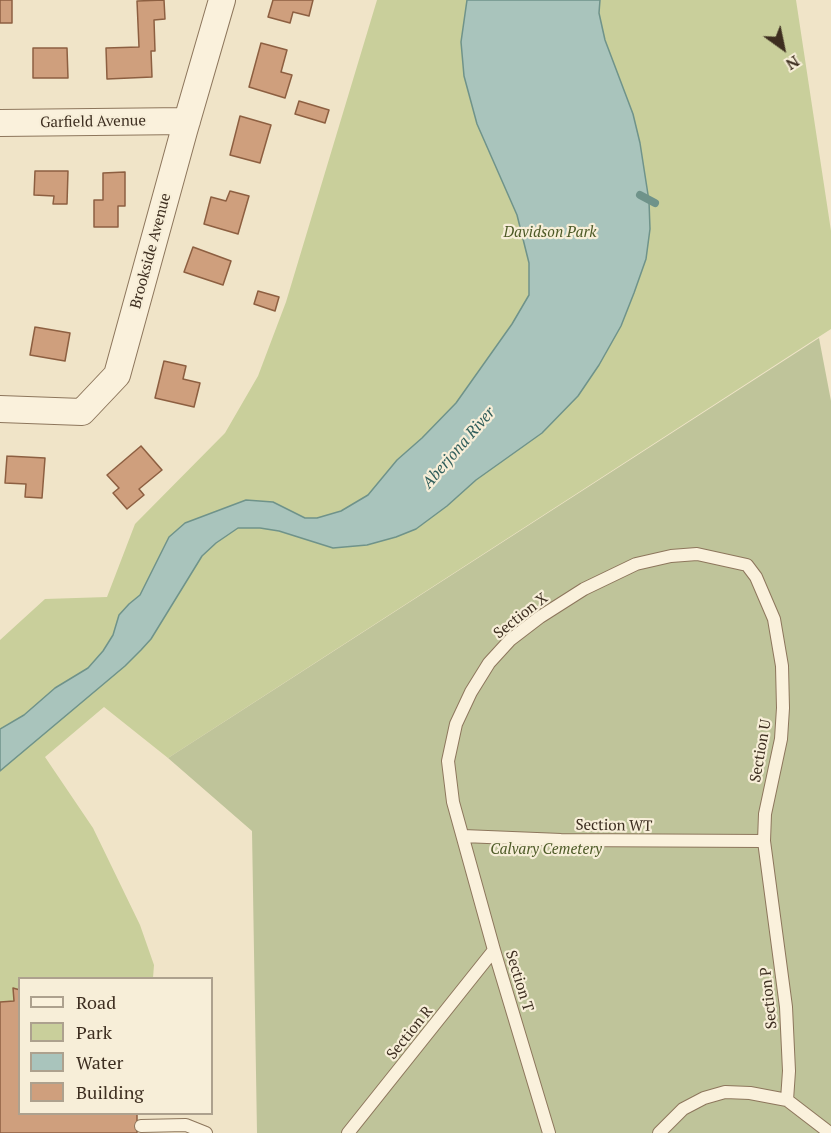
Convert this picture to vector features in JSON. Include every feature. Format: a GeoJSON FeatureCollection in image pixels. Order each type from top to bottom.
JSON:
{"type":"FeatureCollection","features":[{"type":"Feature","properties":{"kind":"street","name":"Brookside Avenue"},"geometry":{"type":"LineString","coordinates":[[0,409],[82,412],[117,375],[222,0]]}},
{"type":"Feature","properties":{"kind":"street","name":"Garfield Avenue"},"geometry":{"type":"LineString","coordinates":[[0,123],[187,121]]}},
{"type":"Feature","properties":{"kind":"lane","name":"Section X"},"geometry":{"type":"LineString","coordinates":[[463,836],[453,802],[448,761],[456,724],[471,692],[489,663],[510,640],[540,617],[584,589],[636,564],[671,556],[697,554],[747,565]]}},
{"type":"Feature","properties":{"kind":"lane","name":"Section U"},"geometry":{"type":"LineString","coordinates":[[747,565],[756,577],[774,619],[782,666],[781,739],[765,814],[764,841]]}},
{"type":"Feature","properties":{"kind":"lane","name":"Section WT"},"geometry":{"type":"LineString","coordinates":[[463,836],[561,840],[764,841]]}},
{"type":"Feature","properties":{"kind":"lane","name":"Section T"},"geometry":{"type":"LineString","coordinates":[[463,836],[494,950],[549,1133]]}},
{"type":"Feature","properties":{"kind":"lane","name":"Section P"},"geometry":{"type":"LineString","coordinates":[[764,841],[786,1007],[789,1071],[787,1100]]}},
{"type":"Feature","properties":{"kind":"lane","name":"Section R"},"geometry":{"type":"LineString","coordinates":[[348,1133],[494,950]]}},
{"type":"Feature","properties":{"kind":"lane"},"geometry":{"type":"LineString","coordinates":[[659,1133],[683,1109],[704,1098],[725,1092],[750,1093],[787,1100],[830,1133]]}},
{"type":"Feature","properties":{"kind":"lane"},"geometry":{"type":"LineString","coordinates":[[141,1126],[172,1119],[206,1133]]}},
{"type":"Feature","properties":{"kind":"green space","name":"Davidson Park"},"geometry":{"type":"Polygon","coordinates":[[[377,0],[796,0],[831,231],[831,329],[168,758],[104,707],[45,757],[93,828],[140,925],[154,965],[153,977],[18,977],[18,989],[14,989],[14,1001],[0,1002],[0,640],[45,599],[107,597],[135,524],[225,433],[258,376],[286,302],[377,0]]]}},
{"type":"Feature","properties":{"kind":"green space","name":"Calvary Cemetery"},"geometry":{"type":"Polygon","coordinates":[[[819,338],[831,401],[831,1133],[257,1133],[252,831],[168,758],[819,338]]]}},
{"type":"Feature","properties":{"kind":"water","name":"Aberjona River"},"geometry":{"type":"Polygon","coordinates":[[[467,0],[600,0],[599,13],[605,40],[633,114],[640,143],[649,201],[650,229],[646,259],[634,293],[621,326],[599,365],[578,396],[542,433],[476,480],[416,529],[367,545],[333,548],[279,531],[238,528],[202,556],[151,639],[141,650],[0,771],[0,729],[24,715],[55,688],[88,668],[113,635],[119,615],[140,595],[169,537],[185,523],[246,500],[273,502],[305,518],[317,518],[341,511],[368,495],[397,460],[456,403],[512,324],[529,295],[529,263],[517,215],[477,124],[464,76],[461,42],[467,0]]]}},
{"type":"Feature","properties":{"kind":"building"},"geometry":{"type":"Polygon","coordinates":[[[0,0],[12,0],[12,23],[0,23],[0,0]]]}},
{"type":"Feature","properties":{"kind":"building"},"geometry":{"type":"Polygon","coordinates":[[[164,0],[165,19],[154,20],[155,51],[151,51],[152,77],[107,79],[106,48],[139,47],[137,1],[164,0]]]}},
{"type":"Feature","properties":{"kind":"building"},"geometry":{"type":"Polygon","coordinates":[[[273,0],[313,0],[309,16],[293,12],[290,23],[268,17],[273,0]]]}},
{"type":"Feature","properties":{"kind":"building"},"geometry":{"type":"Polygon","coordinates":[[[261,43],[287,50],[281,72],[292,75],[285,98],[249,87],[261,43]]]}},
{"type":"Feature","properties":{"kind":"building"},"geometry":{"type":"Polygon","coordinates":[[[33,48],[67,48],[68,78],[33,78],[33,48]]]}},
{"type":"Feature","properties":{"kind":"building"},"geometry":{"type":"Polygon","coordinates":[[[299,101],[329,110],[325,123],[295,114],[299,101]]]}},
{"type":"Feature","properties":{"kind":"building"},"geometry":{"type":"Polygon","coordinates":[[[240,116],[271,125],[260,163],[230,155],[240,116]]]}},
{"type":"Feature","properties":{"kind":"building"},"geometry":{"type":"Polygon","coordinates":[[[35,171],[68,171],[67,204],[53,204],[54,196],[34,195],[35,171]]]}},
{"type":"Feature","properties":{"kind":"building"},"geometry":{"type":"Polygon","coordinates":[[[125,172],[125,206],[118,206],[118,227],[94,227],[94,200],[103,200],[103,173],[125,172]]]}},
{"type":"Feature","properties":{"kind":"building"},"geometry":{"type":"Polygon","coordinates":[[[230,191],[249,196],[238,234],[204,224],[211,197],[226,201],[230,191]]]}},
{"type":"Feature","properties":{"kind":"building"},"geometry":{"type":"Polygon","coordinates":[[[193,247],[231,261],[223,285],[184,272],[193,247]]]}},
{"type":"Feature","properties":{"kind":"building"},"geometry":{"type":"Polygon","coordinates":[[[258,291],[279,297],[275,311],[254,304],[258,291]]]}},
{"type":"Feature","properties":{"kind":"building"},"geometry":{"type":"Polygon","coordinates":[[[35,327],[70,333],[65,361],[30,355],[35,327]]]}},
{"type":"Feature","properties":{"kind":"building"},"geometry":{"type":"Polygon","coordinates":[[[164,361],[186,366],[183,379],[200,383],[194,407],[155,398],[164,361]]]}},
{"type":"Feature","properties":{"kind":"building"},"geometry":{"type":"Polygon","coordinates":[[[141,446],[162,470],[139,489],[144,495],[127,509],[113,493],[119,488],[107,475],[141,446]]]}},
{"type":"Feature","properties":{"kind":"building"},"geometry":{"type":"Polygon","coordinates":[[[7,456],[45,458],[42,498],[25,497],[26,484],[5,483],[7,456]]]}},
{"type":"Feature","properties":{"kind":"building"},"geometry":{"type":"Polygon","coordinates":[[[13,988],[18,989],[18,1115],[137,1115],[137,1133],[0,1133],[0,1002],[14,1001],[13,988]]]}},
{"type":"Feature","properties":{"kind":"waterway"},"geometry":{"type":"LineString","coordinates":[[640,195],[655,203]]}}]}
